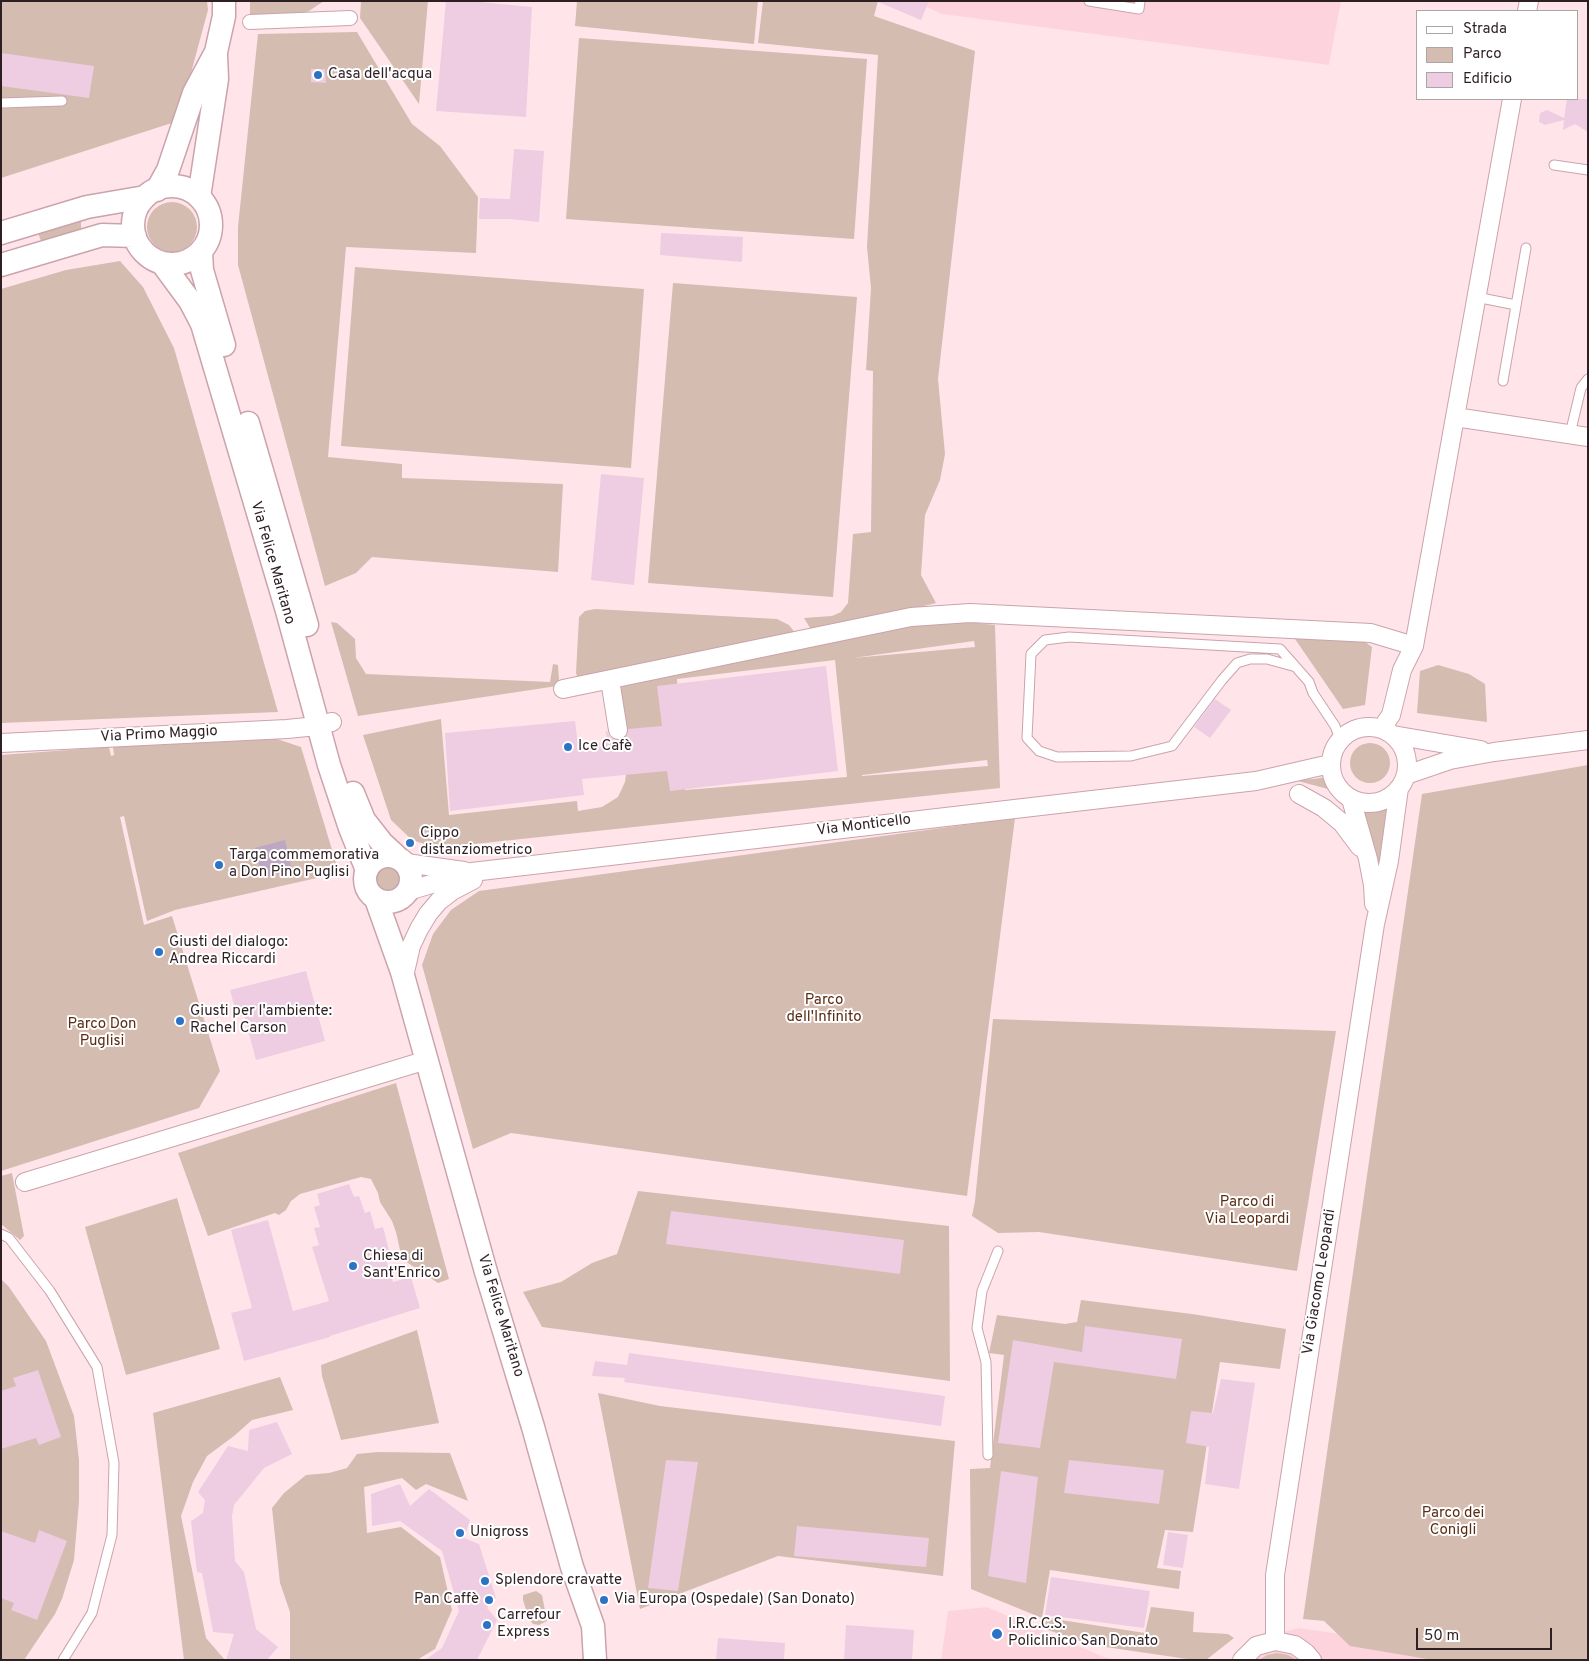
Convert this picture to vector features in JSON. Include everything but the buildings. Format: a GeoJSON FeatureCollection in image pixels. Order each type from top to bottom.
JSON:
{"type":"FeatureCollection","features":[{"type":"Feature","properties":{"kind":"street"},"geometry":{"type":"LineString","coordinates":[[135,236],[102,235],[7,263],[2,230],[87,207],[151,193],[171,186],[186,189],[199,197],[208,210],[211,224],[209,239],[201,252],[190,261],[176,264],[162,264],[154,260],[146,254],[135,236],[133,230],[134,218],[138,206],[151,193],[168,170],[194,93],[216,52],[224,16],[224,1]]}},
{"type":"Feature","properties":{"kind":"street"},"geometry":{"type":"LineString","coordinates":[[250,22],[350,18]]}},
{"type":"Feature","properties":{"kind":"street"},"geometry":{"type":"LineString","coordinates":[[199,197],[218,79],[216,52]]}},
{"type":"Feature","properties":{"kind":"street"},"geometry":{"type":"LineString","coordinates":[[1494,752],[1389,733],[1370,725],[1356,728],[1340,739],[1333,751],[1330,764],[1332,776],[1337,787],[1348,797],[1361,802],[1377,802],[1391,795],[1402,782],[1407,764],[1401,743],[1389,733],[1386,722],[1390,715],[1402,670],[1414,646],[1512,100]]}},
{"type":"Feature","properties":{"kind":"street","name":"Via Felice Maritano"},"geometry":{"type":"LineString","coordinates":[[201,252],[202,270],[286,550],[324,724],[350,828],[367,870]]}},
{"type":"Feature","properties":{"kind":"street","name":"Via Felice Maritano"},"geometry":{"type":"LineString","coordinates":[[162,264],[190,301],[202,324],[287,611],[324,724],[342,762],[364,820],[382,843],[401,860]]}},
{"type":"Feature","properties":{"kind":"street"},"geometry":{"type":"LineString","coordinates":[[1455,417],[1588,437]]}},
{"type":"Feature","properties":{"kind":"street"},"geometry":{"type":"LineString","coordinates":[[563,689],[911,617],[970,613],[1371,633],[1414,646]]}},
{"type":"Feature","properties":{"kind":"street"},"geometry":{"type":"LineString","coordinates":[[610,680],[618,730]]}},
{"type":"Feature","properties":{"kind":"street","name":"Via Primo Maggio"},"geometry":{"type":"LineString","coordinates":[[1,743],[287,729],[324,724]]}},
{"type":"Feature","properties":{"kind":"street"},"geometry":{"type":"LineString","coordinates":[[1402,782],[1450,760],[1494,752],[1588,740]]}},
{"type":"Feature","properties":{"kind":"street","name":"Via Monticello"},"geometry":{"type":"LineString","coordinates":[[405,894],[472,872],[1256,781],[1330,764]]}},
{"type":"Feature","properties":{"kind":"street","name":"Via Monticello"},"geometry":{"type":"LineString","coordinates":[[1256,781],[1299,794],[1348,797]]}},
{"type":"Feature","properties":{"kind":"street","name":"Via Giacomo Leopardi"},"geometry":{"type":"LineString","coordinates":[[1275,1641],[1275,1575],[1375,924],[1389,861],[1402,782]]}},
{"type":"Feature","properties":{"kind":"street","name":"Via Giacomo Leopardi"},"geometry":{"type":"LineString","coordinates":[[1299,794],[1324,808],[1342,823],[1368,858]]}},
{"type":"Feature","properties":{"kind":"street","name":"Via Giacomo Leopardi"},"geometry":{"type":"LineString","coordinates":[[1348,797],[1368,858],[1373,886],[1375,924]]}},
{"type":"Feature","properties":{"kind":"street"},"geometry":{"type":"LineString","coordinates":[[385,856],[401,860],[410,872],[411,882],[405,894],[393,902],[384,902],[376,899],[366,886],[367,870],[374,860],[385,856]]}},
{"type":"Feature","properties":{"kind":"street","name":"Via Monticello"},"geometry":{"type":"LineString","coordinates":[[401,860],[472,872]]}},
{"type":"Feature","properties":{"kind":"street"},"geometry":{"type":"LineString","coordinates":[[404,980],[411,946],[419,929],[439,901],[452,891],[474,879],[533,865]]}},
{"type":"Feature","properties":{"kind":"street","name":"Via Felice Maritano"},"geometry":{"type":"LineString","coordinates":[[404,980],[399,927],[405,894]]}},
{"type":"Feature","properties":{"kind":"street","name":"Via Felice Maritano"},"geometry":{"type":"LineString","coordinates":[[376,899],[404,980],[486,1272],[533,1427],[572,1567],[593,1626],[595,1660]]}},
{"type":"Feature","properties":{"kind":"street"},"geometry":{"type":"LineString","coordinates":[[25,1182],[427,1060]]}},
{"type":"Feature","properties":{"kind":"street"},"geometry":{"type":"LineString","coordinates":[[1242,1660],[1256,1646],[1275,1641],[1295,1645],[1312,1660]]}},
{"type":"Feature","properties":{"kind":"lane"},"geometry":{"type":"LineString","coordinates":[[1089,1],[1139,9],[1140,1]]}},
{"type":"Feature","properties":{"kind":"lane"},"geometry":{"type":"LineString","coordinates":[[1,103],[62,101]]}},
{"type":"Feature","properties":{"kind":"lane"},"geometry":{"type":"LineString","coordinates":[[1554,165],[1588,170]]}},
{"type":"Feature","properties":{"kind":"lane"},"geometry":{"type":"LineString","coordinates":[[1503,381],[1526,248]]}},
{"type":"Feature","properties":{"kind":"lane"},"geometry":{"type":"LineString","coordinates":[[1476,297],[1516,305]]}},
{"type":"Feature","properties":{"kind":"lane"},"geometry":{"type":"LineString","coordinates":[[1570,434],[1580,388],[1588,379]]}},
{"type":"Feature","properties":{"kind":"lane"},"geometry":{"type":"LineString","coordinates":[[1296,667],[1267,659],[1250,659],[1237,663],[1172,746],[1131,756],[1057,757],[1039,751],[1027,738],[1031,654],[1045,640],[1068,637],[1280,649],[1296,667],[1308,682],[1335,726],[1340,739]]}},
{"type":"Feature","properties":{"kind":"lane"},"geometry":{"type":"LineString","coordinates":[[1,1234],[9,1238],[50,1291],[97,1367],[114,1463],[112,1535],[92,1613],[62,1660]]}},
{"type":"Feature","properties":{"kind":"lane"},"geometry":{"type":"LineString","coordinates":[[988,1455],[986,1362],[978,1328],[982,1291],[998,1251]]}},
{"type":"Feature","properties":{"kind":"shaded area"},"geometry":{"type":"Polygon","coordinates":[[[913,1],[1341,1],[1329,65],[942,14],[913,1]]]}},
{"type":"Feature","properties":{"kind":"shaded area"},"geometry":{"type":"Polygon","coordinates":[[[285,840],[292,870],[262,878],[255,848],[285,840]]]}},
{"type":"Feature","properties":{"kind":"shaded area","name":"I.R.C.C.S. Policlinico San Donato"},"geometry":{"type":"Polygon","coordinates":[[[987,1607],[1104,1657],[1117,1660],[941,1660],[948,1611],[987,1607]]]}},
{"type":"Feature","properties":{"kind":"shaded area"},"geometry":{"type":"Polygon","coordinates":[[[1299,1628],[1523,1660],[1231,1660],[1249,1640],[1299,1628]]]}},
{"type":"Feature","properties":{"kind":"green space"},"geometry":{"type":"Polygon","coordinates":[[[1,1],[207,1],[208,10],[178,121],[1,178],[1,1]]]}},
{"type":"Feature","properties":{"kind":"green space"},"geometry":{"type":"Polygon","coordinates":[[[250,1],[324,1],[309,11],[293,16],[250,17],[250,1]]]}},
{"type":"Feature","properties":{"kind":"green space"},"geometry":{"type":"Polygon","coordinates":[[[361,1],[428,1],[419,104],[360,18],[361,1]]]}},
{"type":"Feature","properties":{"kind":"green space"},"geometry":{"type":"Polygon","coordinates":[[[577,1],[758,1],[754,44],[575,26],[577,1]]]}},
{"type":"Feature","properties":{"kind":"green space"},"geometry":{"type":"Polygon","coordinates":[[[763,1],[878,1],[874,16],[975,51],[938,379],[945,454],[940,480],[925,515],[921,575],[936,603],[813,633],[804,618],[832,616],[841,612],[848,603],[853,534],[871,532],[873,371],[866,370],[871,288],[867,247],[878,55],[758,43],[763,1]]]}},
{"type":"Feature","properties":{"kind":"green space"},"geometry":{"type":"Polygon","coordinates":[[[357,32],[412,124],[440,146],[478,197],[476,253],[346,247],[328,457],[402,464],[402,478],[563,484],[558,572],[372,557],[356,573],[325,586],[238,265],[238,227],[258,34],[357,32]]]}},
{"type":"Feature","properties":{"kind":"green space"},"geometry":{"type":"Polygon","coordinates":[[[579,38],[867,59],[854,239],[566,219],[579,38]]]}},
{"type":"Feature","properties":{"kind":"green space"},"geometry":{"type":"Polygon","coordinates":[[[167,202],[177,202],[190,209],[197,222],[197,232],[190,245],[177,252],[167,252],[158,248],[151,241],[147,232],[147,222],[151,213],[158,206],[167,202]]]}},
{"type":"Feature","properties":{"kind":"green space"},"geometry":{"type":"Polygon","coordinates":[[[81,220],[81,233],[42,244],[38,233],[81,220]]]}},
{"type":"Feature","properties":{"kind":"green space"},"geometry":{"type":"Polygon","coordinates":[[[120,261],[143,287],[174,348],[278,712],[1,723],[1,289],[66,270],[120,261]]]}},
{"type":"Feature","properties":{"kind":"green space"},"geometry":{"type":"Polygon","coordinates":[[[355,267],[644,289],[631,468],[341,446],[355,267]]]}},
{"type":"Feature","properties":{"kind":"green space"},"geometry":{"type":"Polygon","coordinates":[[[673,283],[857,297],[833,597],[648,583],[673,283]]]}},
{"type":"Feature","properties":{"kind":"green space"},"geometry":{"type":"Polygon","coordinates":[[[595,609],[777,619],[789,625],[796,634],[578,679],[576,673],[579,617],[585,611],[595,609]]]}},
{"type":"Feature","properties":{"kind":"green space"},"geometry":{"type":"Polygon","coordinates":[[[331,622],[337,623],[355,639],[356,658],[366,674],[550,682],[553,664],[558,665],[559,680],[557,686],[358,716],[331,622]]]}},
{"type":"Feature","properties":{"kind":"green space"},"geometry":{"type":"Polygon","coordinates":[[[906,623],[977,623],[995,625],[1000,788],[437,848],[412,840],[391,820],[363,735],[441,719],[449,815],[577,801],[578,811],[602,807],[618,797],[625,782],[627,767],[615,682],[906,623]],[[974,641],[853,658],[975,647],[974,641]],[[835,660],[677,679],[685,790],[847,777],[835,660]],[[987,760],[862,776],[988,766],[987,760]]]}},
{"type":"Feature","properties":{"kind":"green space"},"geometry":{"type":"Polygon","coordinates":[[[1293,636],[1364,641],[1372,647],[1365,705],[1343,709],[1293,636]]]}},
{"type":"Feature","properties":{"kind":"green space"},"geometry":{"type":"Polygon","coordinates":[[[1438,665],[1469,674],[1485,684],[1487,722],[1417,713],[1420,671],[1438,665]]]}},
{"type":"Feature","properties":{"kind":"green space","name":"Parco Don Puglisi"},"geometry":{"type":"Polygon","coordinates":[[[277,739],[301,747],[339,873],[175,910],[147,921],[124,816],[120,817],[144,925],[172,916],[220,1071],[199,1108],[1,1171],[1,755],[109,747],[111,756],[114,755],[113,747],[277,739]]]}},
{"type":"Feature","properties":{"kind":"green space"},"geometry":{"type":"Polygon","coordinates":[[[1366,743],[1374,743],[1381,746],[1387,752],[1390,763],[1387,774],[1381,780],[1374,783],[1366,783],[1359,780],[1353,774],[1350,767],[1350,759],[1353,752],[1359,746],[1366,743]]]}},
{"type":"Feature","properties":{"kind":"green space","name":"Parco dei Conigli"},"geometry":{"type":"Polygon","coordinates":[[[1588,765],[1588,1660],[1433,1660],[1350,1646],[1324,1621],[1303,1619],[1422,794],[1588,765]]]}},
{"type":"Feature","properties":{"kind":"green space"},"geometry":{"type":"Polygon","coordinates":[[[1326,777],[1328,789],[1294,780],[1314,779],[1326,777]]]}},
{"type":"Feature","properties":{"kind":"green space"},"geometry":{"type":"Polygon","coordinates":[[[1388,804],[1380,872],[1359,808],[1366,810],[1388,804]]]}},
{"type":"Feature","properties":{"kind":"green space","name":"Parco dell'Infinito"},"geometry":{"type":"Polygon","coordinates":[[[1015,818],[967,1196],[511,1133],[473,1149],[422,965],[433,934],[451,910],[479,891],[1015,818]]]}},
{"type":"Feature","properties":{"kind":"green space"},"geometry":{"type":"Polygon","coordinates":[[[386,865],[395,869],[399,878],[395,887],[386,891],[377,887],[373,878],[377,869],[386,865]]]}},
{"type":"Feature","properties":{"kind":"green space","name":"Parco di Via Leopardi"},"geometry":{"type":"Polygon","coordinates":[[[993,1019],[1336,1031],[1297,1271],[1039,1232],[998,1233],[972,1216],[993,1019]]]}},
{"type":"Feature","properties":{"kind":"green space"},"geometry":{"type":"Polygon","coordinates":[[[396,1083],[449,1279],[438,1283],[402,1259],[392,1221],[380,1202],[371,1179],[361,1177],[300,1194],[279,1215],[275,1213],[208,1236],[178,1153],[396,1083]]]}},
{"type":"Feature","properties":{"kind":"green space"},"geometry":{"type":"Polygon","coordinates":[[[12,1173],[24,1236],[20,1240],[1,1224],[1,1176],[12,1173]]]}},
{"type":"Feature","properties":{"kind":"green space"},"geometry":{"type":"Polygon","coordinates":[[[638,1191],[949,1226],[950,1381],[542,1327],[523,1292],[561,1282],[592,1263],[617,1254],[638,1191]]]}},
{"type":"Feature","properties":{"kind":"green space"},"geometry":{"type":"Polygon","coordinates":[[[177,1198],[220,1349],[126,1375],[85,1227],[177,1198]]]}},
{"type":"Feature","properties":{"kind":"green space"},"geometry":{"type":"Polygon","coordinates":[[[1,1279],[9,1287],[46,1341],[74,1416],[79,1460],[79,1501],[74,1560],[62,1599],[55,1614],[24,1660],[1,1660],[1,1279]]]}},
{"type":"Feature","properties":{"kind":"green space"},"geometry":{"type":"Polygon","coordinates":[[[1081,1300],[1192,1314],[1286,1329],[1280,1369],[1220,1362],[1193,1532],[1165,1530],[1157,1568],[1181,1571],[1179,1589],[1050,1570],[1042,1618],[971,1589],[970,1469],[990,1468],[1004,1355],[989,1353],[997,1315],[1065,1324],[1077,1322],[1081,1300]]]}},
{"type":"Feature","properties":{"kind":"green space"},"geometry":{"type":"Polygon","coordinates":[[[417,1330],[439,1423],[341,1440],[322,1376],[321,1365],[417,1330]]]}},
{"type":"Feature","properties":{"kind":"green space"},"geometry":{"type":"Polygon","coordinates":[[[280,1377],[293,1410],[252,1420],[207,1456],[193,1482],[181,1516],[206,1638],[225,1660],[184,1660],[153,1413],[280,1377]]]}},
{"type":"Feature","properties":{"kind":"green space"},"geometry":{"type":"Polygon","coordinates":[[[598,1393],[660,1406],[955,1441],[943,1576],[778,1556],[640,1609],[598,1393]]]}},
{"type":"Feature","properties":{"kind":"green space"},"geometry":{"type":"Polygon","coordinates":[[[378,1452],[450,1453],[468,1501],[426,1484],[416,1490],[402,1478],[364,1487],[367,1533],[401,1527],[440,1557],[452,1610],[435,1649],[417,1660],[290,1660],[290,1612],[280,1583],[272,1508],[284,1493],[306,1475],[329,1473],[347,1468],[357,1454],[378,1452]]]}},
{"type":"Feature","properties":{"kind":"green space"},"geometry":{"type":"Polygon","coordinates":[[[536,1591],[542,1595],[547,1621],[539,1625],[533,1624],[529,1619],[523,1600],[523,1595],[536,1591]]]}},
{"type":"Feature","properties":{"kind":"green space"},"geometry":{"type":"Polygon","coordinates":[[[1151,1607],[1194,1612],[1193,1632],[1228,1634],[1234,1638],[1206,1660],[1194,1660],[1092,1645],[1042,1628],[1048,1618],[1145,1633],[1151,1607]]]}},
{"type":"Feature","properties":{"kind":"green space"},"geometry":{"type":"Polygon","coordinates":[[[1277,1653],[1288,1655],[1297,1660],[1259,1660],[1267,1655],[1277,1653]]]}},
{"type":"Feature","properties":{"kind":"place","name":"Casa dell'acqua"},"geometry":{"type":"Point","coordinates":[318,75]}},
{"type":"Feature","properties":{"kind":"place","name":"Ice Cafè"},"geometry":{"type":"Point","coordinates":[568,747]}},
{"type":"Feature","properties":{"kind":"place","name":"Cippo distanziometrico"},"geometry":{"type":"Point","coordinates":[410,843]}},
{"type":"Feature","properties":{"kind":"place","name":"Targa commemorativa a Don Pino Puglisi"},"geometry":{"type":"Point","coordinates":[219,865]}},
{"type":"Feature","properties":{"kind":"place","name":"Giusti del dialogo: Andrea Riccardi"},"geometry":{"type":"Point","coordinates":[159,952]}},
{"type":"Feature","properties":{"kind":"place","name":"Giusti per l'ambiente: Rachel Carson"},"geometry":{"type":"Point","coordinates":[180,1021]}},
{"type":"Feature","properties":{"kind":"place","name":"Chiesa di Sant'Enrico"},"geometry":{"type":"Point","coordinates":[353,1266]}},
{"type":"Feature","properties":{"kind":"place","name":"Unigross"},"geometry":{"type":"Point","coordinates":[460,1533]}},
{"type":"Feature","properties":{"kind":"place","name":"Splendore cravatte"},"geometry":{"type":"Point","coordinates":[485,1581]}},
{"type":"Feature","properties":{"kind":"place","name":"Pan Caffè"},"geometry":{"type":"Point","coordinates":[489,1600]}},
{"type":"Feature","properties":{"kind":"place","name":"Via Europa (Ospedale) (San Donato)"},"geometry":{"type":"Point","coordinates":[604,1600]}},
{"type":"Feature","properties":{"kind":"place","name":"Carrefour Express"},"geometry":{"type":"Point","coordinates":[487,1625]}},
{"type":"Feature","properties":{"kind":"place","name":"I.R.C.C.S. Policlinico San Donato"},"geometry":{"type":"Point","coordinates":[997,1634]}}]}
